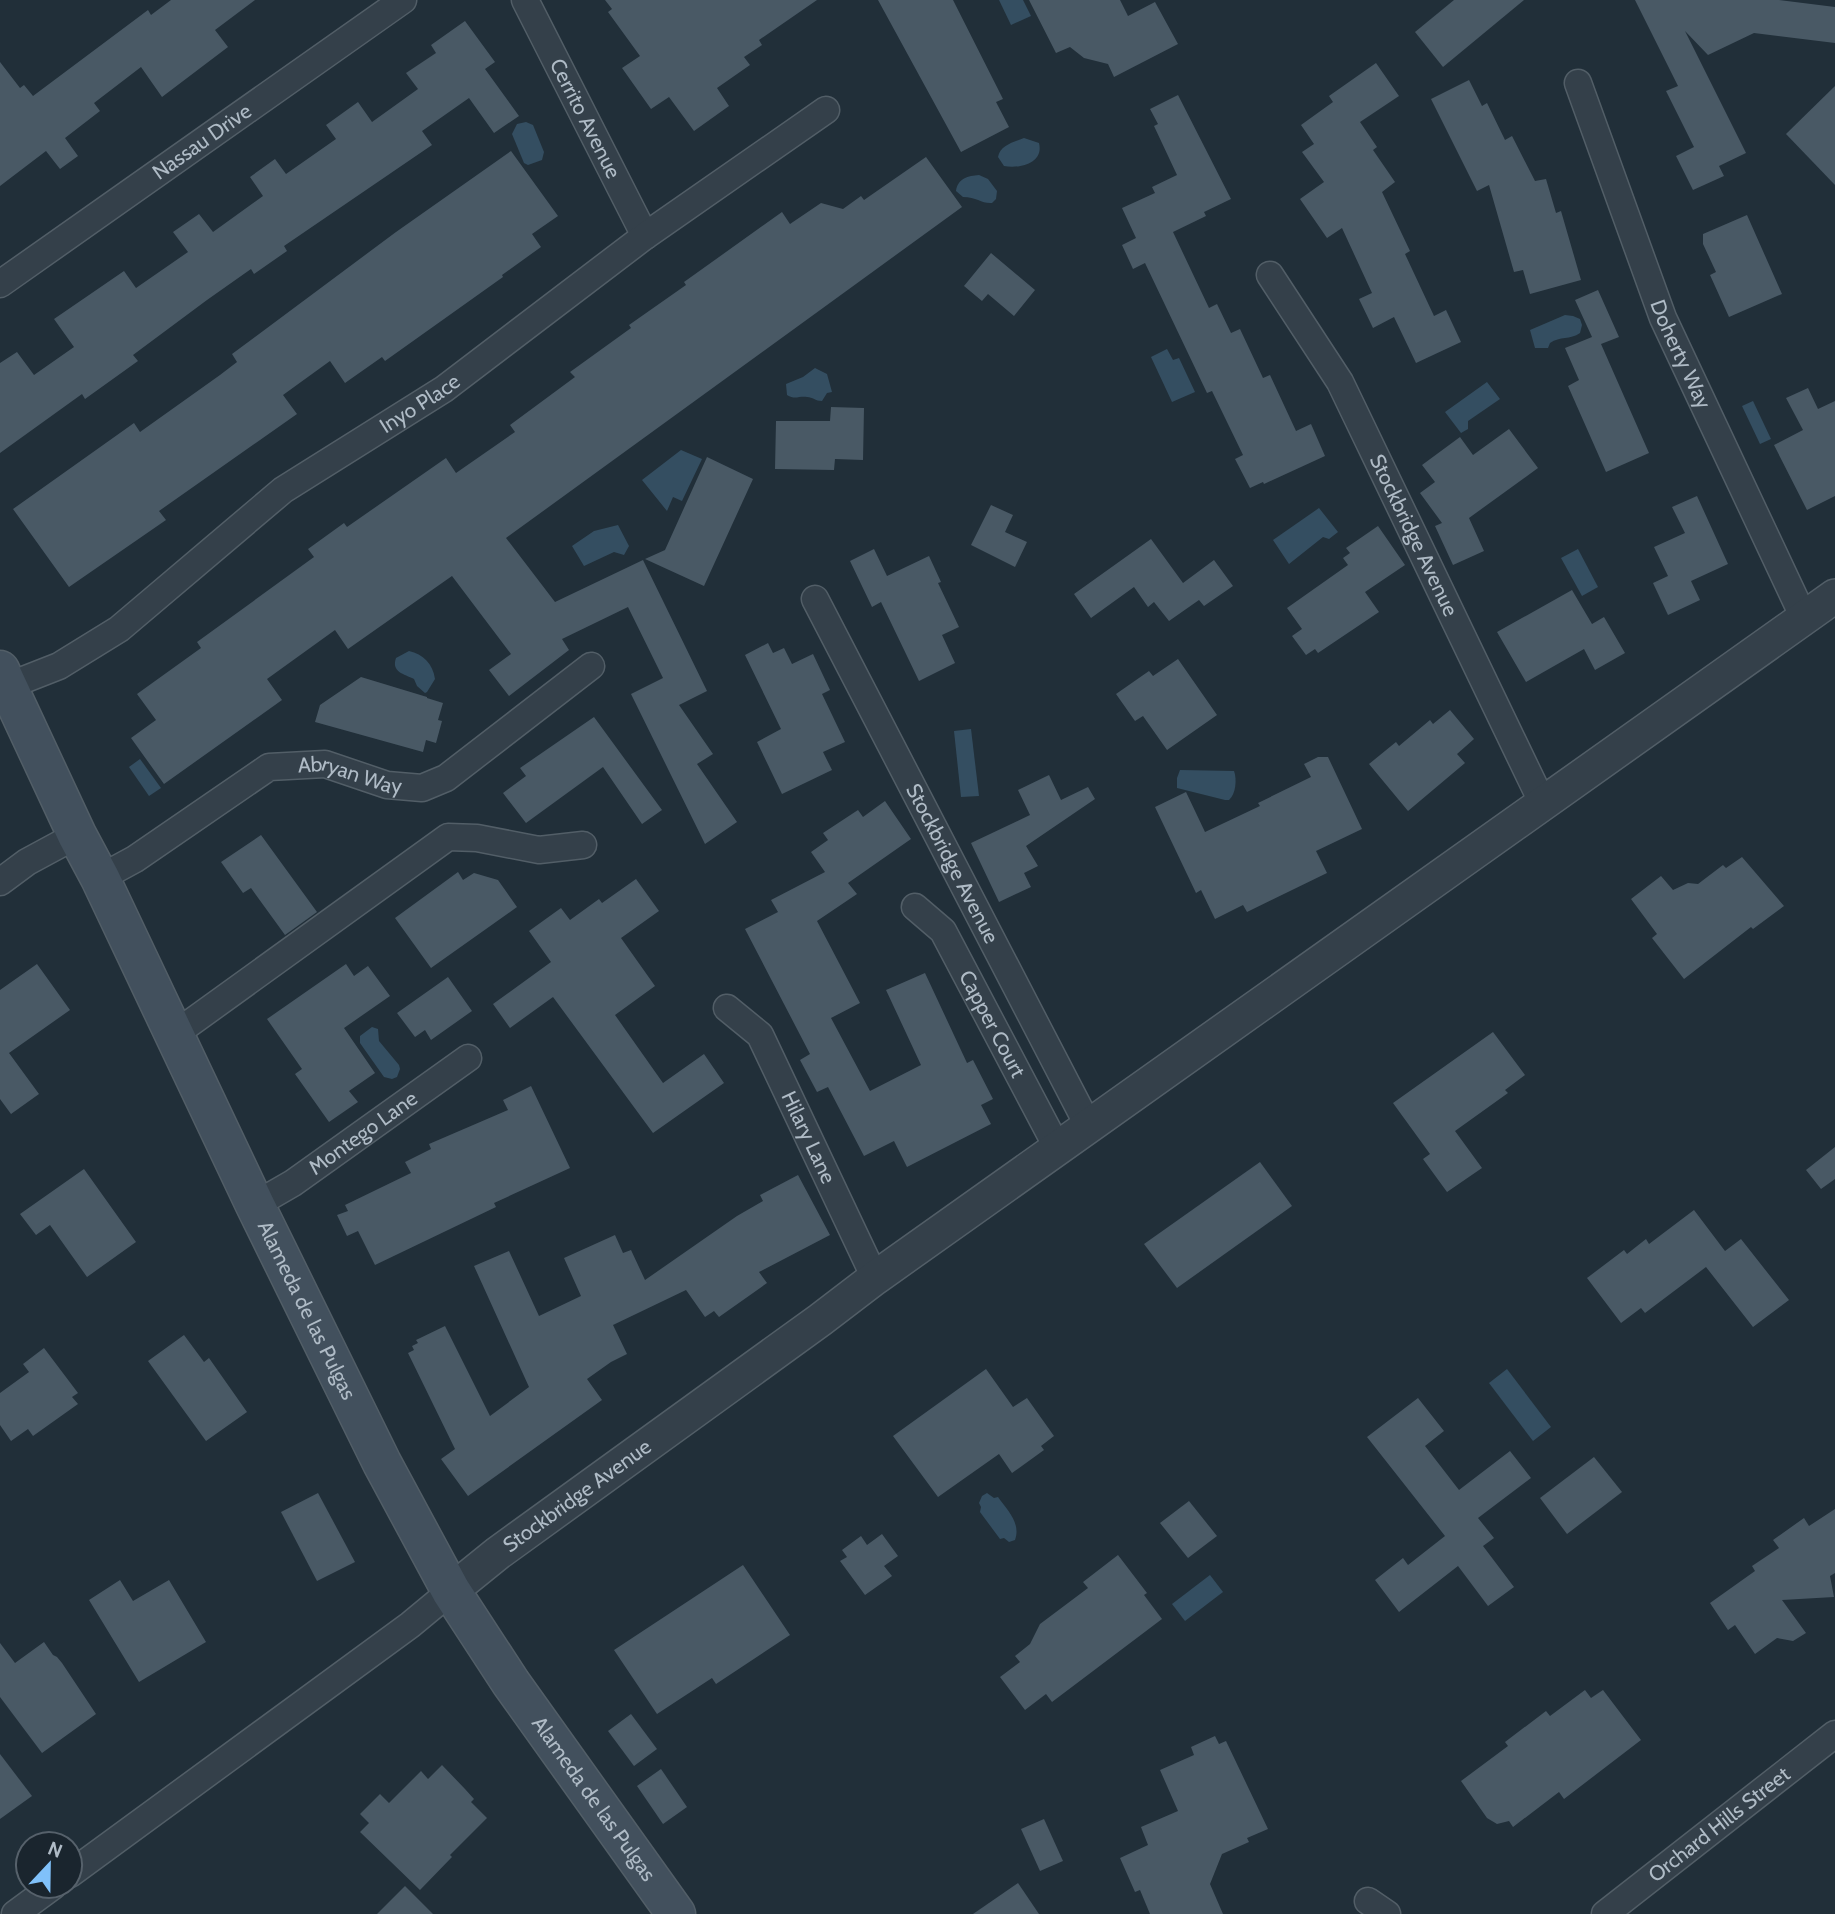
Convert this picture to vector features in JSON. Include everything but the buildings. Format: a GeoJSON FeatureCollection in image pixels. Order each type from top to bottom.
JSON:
{"type":"FeatureCollection","features":[{"type":"Feature","properties":{"kind":"main road","name":"Alameda de las Pulgas"},"geometry":{"type":"LineString","coordinates":[[4,678],[255,1205],[383,1463],[452,1591],[511,1683],[676,1914]]}},
{"type":"Feature","properties":{"kind":"street","name":"Nassau Drive"},"geometry":{"type":"LineString","coordinates":[[0,284],[403,0]]}},
{"type":"Feature","properties":{"kind":"street","name":"Cerrito Avenue"},"geometry":{"type":"LineString","coordinates":[[525,0],[645,236]]}},
{"type":"Feature","properties":{"kind":"street","name":"Doherty Way"},"geometry":{"type":"LineString","coordinates":[[1578,83],[1663,318],[1804,618]]}},
{"type":"Feature","properties":{"kind":"street","name":"Inyo Place"},"geometry":{"type":"LineString","coordinates":[[4,678],[59,666],[118,629],[283,490],[444,390],[645,236],[826,110]]}},
{"type":"Feature","properties":{"kind":"street","name":"Stockbridge Avenue"},"geometry":{"type":"LineString","coordinates":[[1270,275],[1340,382],[1543,804]]}},
{"type":"Feature","properties":{"kind":"street","name":"Stockbridge Avenue"},"geometry":{"type":"LineString","coordinates":[[84,1864],[410,1625],[498,1553],[875,1278],[1835,596]]}},
{"type":"Feature","properties":{"kind":"street","name":"Stockbridge Avenue"},"geometry":{"type":"LineString","coordinates":[[815,600],[1089,1127]]}},
{"type":"Feature","properties":{"kind":"street","name":"Abryan Way"},"geometry":{"type":"LineString","coordinates":[[100,878],[135,859],[269,766],[325,764],[387,785],[422,788],[446,778],[591,666]]}},
{"type":"Feature","properties":{"kind":"street"},"geometry":{"type":"LineString","coordinates":[[0,882],[27,862],[77,835]]}},
{"type":"Feature","properties":{"kind":"street"},"geometry":{"type":"LineString","coordinates":[[175,1034],[448,837],[477,838],[538,850],[583,845]]}},
{"type":"Feature","properties":{"kind":"street","name":"Capper Court"},"geometry":{"type":"LineString","coordinates":[[915,907],[943,931],[1058,1149]]}},
{"type":"Feature","properties":{"kind":"street","name":"Hilary Lane"},"geometry":{"type":"LineString","coordinates":[[727,1008],[760,1035],[875,1278]]}},
{"type":"Feature","properties":{"kind":"street","name":"Montego Lane"},"geometry":{"type":"LineString","coordinates":[[255,1205],[293,1183],[468,1058]]}},
{"type":"Feature","properties":{"kind":"street","name":"Orchard Hills Street"},"geometry":{"type":"LineString","coordinates":[[1605,1914],[1835,1734]]}},
{"type":"Feature","properties":{"kind":"street"},"geometry":{"type":"LineString","coordinates":[[15,1914],[34,1900]]}},
{"type":"Feature","properties":{"kind":"water"},"geometry":{"type":"Polygon","coordinates":[[[999,0],[1023,0],[1031,16],[1011,25],[999,0]]]}},
{"type":"Feature","properties":{"kind":"water"},"geometry":{"type":"Polygon","coordinates":[[[526,122],[533,125],[544,152],[542,160],[528,165],[524,163],[512,134],[517,124],[526,122]]]}},
{"type":"Feature","properties":{"kind":"water"},"geometry":{"type":"Polygon","coordinates":[[[1024,138],[1039,143],[1038,155],[1023,165],[1004,166],[998,157],[999,153],[1008,144],[1024,138]]]}},
{"type":"Feature","properties":{"kind":"water"},"geometry":{"type":"Polygon","coordinates":[[[979,175],[988,179],[997,191],[996,199],[992,203],[963,197],[956,191],[961,180],[979,175]]]}},
{"type":"Feature","properties":{"kind":"water"},"geometry":{"type":"Polygon","coordinates":[[[1565,315],[1580,319],[1580,333],[1554,341],[1548,348],[1535,348],[1530,330],[1565,315]]]}},
{"type":"Feature","properties":{"kind":"water"},"geometry":{"type":"Polygon","coordinates":[[[1167,349],[1173,360],[1179,358],[1195,392],[1172,402],[1151,357],[1167,349]]]}},
{"type":"Feature","properties":{"kind":"water"},"geometry":{"type":"Polygon","coordinates":[[[815,368],[827,374],[832,392],[827,393],[822,401],[787,395],[786,384],[815,368]]]}},
{"type":"Feature","properties":{"kind":"water"},"geometry":{"type":"Polygon","coordinates":[[[1487,382],[1500,399],[1468,421],[1468,429],[1461,433],[1445,412],[1487,382]]]}},
{"type":"Feature","properties":{"kind":"water"},"geometry":{"type":"Polygon","coordinates":[[[1753,401],[1771,439],[1760,444],[1742,406],[1753,401]]]}},
{"type":"Feature","properties":{"kind":"water"},"geometry":{"type":"Polygon","coordinates":[[[681,450],[702,459],[682,501],[673,497],[667,511],[642,480],[681,450]]]}},
{"type":"Feature","properties":{"kind":"water"},"geometry":{"type":"Polygon","coordinates":[[[1319,508],[1338,532],[1329,539],[1323,537],[1289,564],[1273,540],[1319,508]]]}},
{"type":"Feature","properties":{"kind":"water"},"geometry":{"type":"Polygon","coordinates":[[[618,525],[629,546],[624,555],[614,552],[584,566],[572,546],[594,531],[618,525]]]}},
{"type":"Feature","properties":{"kind":"water"},"geometry":{"type":"Polygon","coordinates":[[[1578,549],[1598,587],[1582,596],[1561,558],[1578,549]]]}},
{"type":"Feature","properties":{"kind":"water"},"geometry":{"type":"Polygon","coordinates":[[[409,651],[423,657],[432,669],[435,679],[425,693],[414,679],[399,672],[395,666],[396,658],[409,651]]]}},
{"type":"Feature","properties":{"kind":"water"},"geometry":{"type":"Polygon","coordinates":[[[971,729],[979,796],[961,797],[954,731],[971,729]]]}},
{"type":"Feature","properties":{"kind":"water"},"geometry":{"type":"Polygon","coordinates":[[[140,759],[161,788],[149,796],[129,767],[140,759]]]}},
{"type":"Feature","properties":{"kind":"water"},"geometry":{"type":"Polygon","coordinates":[[[1180,770],[1234,771],[1236,782],[1233,794],[1229,800],[1225,800],[1177,788],[1180,770]]]}},
{"type":"Feature","properties":{"kind":"water"},"geometry":{"type":"Polygon","coordinates":[[[372,1027],[378,1029],[379,1041],[399,1065],[397,1077],[384,1077],[360,1043],[360,1036],[372,1027]]]}},
{"type":"Feature","properties":{"kind":"water"},"geometry":{"type":"Polygon","coordinates":[[[1507,1369],[1551,1427],[1533,1441],[1489,1383],[1507,1369]]]}},
{"type":"Feature","properties":{"kind":"water"},"geometry":{"type":"Polygon","coordinates":[[[987,1493],[994,1498],[998,1497],[1012,1517],[1016,1528],[1015,1540],[1009,1542],[1004,1538],[1000,1539],[980,1512],[979,1503],[987,1493]]]}},
{"type":"Feature","properties":{"kind":"water"},"geometry":{"type":"Polygon","coordinates":[[[1210,1575],[1223,1592],[1185,1621],[1172,1604],[1210,1575]]]}}]}
